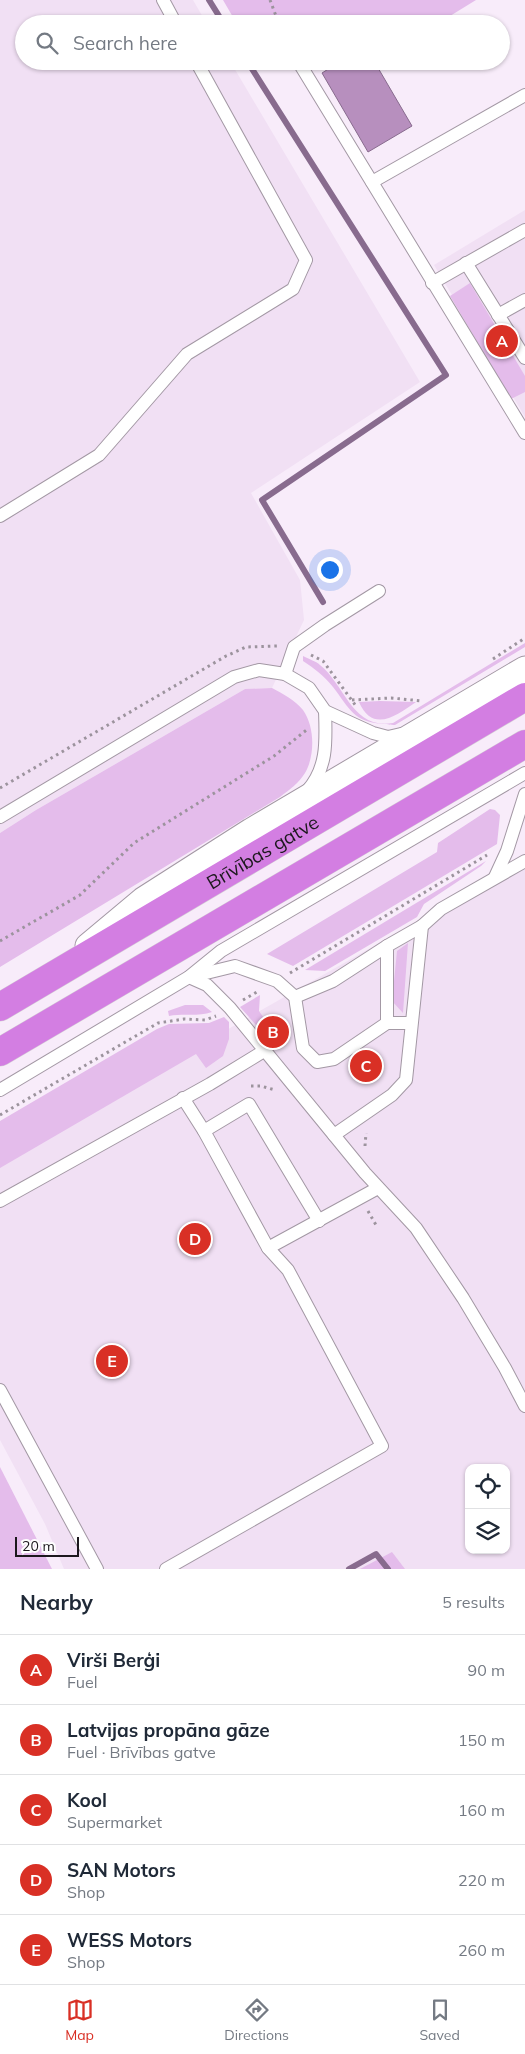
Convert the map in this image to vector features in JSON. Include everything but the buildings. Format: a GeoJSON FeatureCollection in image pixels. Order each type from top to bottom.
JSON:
{"type":"FeatureCollection","features":[{"type":"Feature","properties":{"kind":"highway","name":"Brīvības gatve"},"geometry":{"type":"LineString","coordinates":[[0,1007],[525,697]]}},
{"type":"Feature","properties":{"kind":"highway","name":"Brīvības gatve"},"geometry":{"type":"LineString","coordinates":[[0,1052],[525,744]]}},
{"type":"Feature","properties":{"kind":"street"},"geometry":{"type":"LineString","coordinates":[[56,973],[142,900],[295,804],[525,669]]}},
{"type":"Feature","properties":{"kind":"lane"},"geometry":{"type":"LineString","coordinates":[[163,0],[171,15]]}},
{"type":"Feature","properties":{"kind":"lane"},"geometry":{"type":"LineString","coordinates":[[0,516],[99,455],[187,354],[293,288],[306,260],[201,70]]}},
{"type":"Feature","properties":{"kind":"lane"},"geometry":{"type":"LineString","coordinates":[[304,70],[432,283],[521,416],[525,433]]}},
{"type":"Feature","properties":{"kind":"lane"},"geometry":{"type":"LineString","coordinates":[[372,182],[525,95]]}},
{"type":"Feature","properties":{"kind":"lane"},"geometry":{"type":"LineString","coordinates":[[432,283],[525,230]]}},
{"type":"Feature","properties":{"kind":"lane"},"geometry":{"type":"LineString","coordinates":[[466,264],[525,358]]}},
{"type":"Feature","properties":{"kind":"lane"},"geometry":{"type":"LineString","coordinates":[[498,315],[525,300]]}},
{"type":"Feature","properties":{"kind":"lane"},"geometry":{"type":"LineString","coordinates":[[285,674],[294,648],[325,624],[379,591]]}},
{"type":"Feature","properties":{"kind":"lane"},"geometry":{"type":"LineString","coordinates":[[0,817],[234,678],[259,670],[285,674],[309,688],[324,709],[373,733],[388,737],[424,729]]}},
{"type":"Feature","properties":{"kind":"lane"},"geometry":{"type":"LineString","coordinates":[[295,804],[310,789],[321,770],[326,750],[324,709]]}},
{"type":"Feature","properties":{"kind":"lane"},"geometry":{"type":"LineString","coordinates":[[0,1090],[189,977],[221,951],[525,773]]}},
{"type":"Feature","properties":{"kind":"lane"},"geometry":{"type":"LineString","coordinates":[[495,877],[507,851],[525,798]]}},
{"type":"Feature","properties":{"kind":"lane"},"geometry":{"type":"LineString","coordinates":[[295,997],[333,981],[422,926],[441,909],[525,861]]}},
{"type":"Feature","properties":{"kind":"lane"},"geometry":{"type":"LineString","coordinates":[[334,1135],[392,1095],[406,1080],[422,926]]}},
{"type":"Feature","properties":{"kind":"lane"},"geometry":{"type":"LineString","coordinates":[[387,946],[387,1023]]}},
{"type":"Feature","properties":{"kind":"lane"},"geometry":{"type":"LineString","coordinates":[[189,977],[235,966],[276,981],[295,997],[303,1048],[317,1062],[334,1059],[387,1023],[411,1023]]}},
{"type":"Feature","properties":{"kind":"lane"},"geometry":{"type":"LineString","coordinates":[[189,977],[207,985],[230,1008],[378,1188],[416,1228],[463,1298],[505,1368],[525,1406]]}},
{"type":"Feature","properties":{"kind":"lane"},"geometry":{"type":"LineString","coordinates":[[0,1201],[264,1051]]}},
{"type":"Feature","properties":{"kind":"lane"},"geometry":{"type":"LineString","coordinates":[[166,1569],[382,1446],[288,1270],[268,1248],[204,1131],[183,1098]]}},
{"type":"Feature","properties":{"kind":"lane"},"geometry":{"type":"LineString","coordinates":[[204,1131],[249,1104],[319,1221]]}},
{"type":"Feature","properties":{"kind":"lane"},"geometry":{"type":"LineString","coordinates":[[268,1248],[378,1188]]}},
{"type":"Feature","properties":{"kind":"lane"},"geometry":{"type":"LineString","coordinates":[[0,1390],[96,1569]]}},
{"type":"Feature","properties":{"kind":"path"},"geometry":{"type":"LineString","coordinates":[[270,0],[276,15]]}},
{"type":"Feature","properties":{"kind":"path"},"geometry":{"type":"LineString","coordinates":[[487,662],[525,638]]}},
{"type":"Feature","properties":{"kind":"path"},"geometry":{"type":"LineString","coordinates":[[0,787],[226,656],[246,648],[268,645],[294,648],[323,661],[357,708]]}},
{"type":"Feature","properties":{"kind":"path"},"geometry":{"type":"LineString","coordinates":[[0,941],[80,895],[134,843],[274,756],[310,727],[324,709],[346,693]]}},
{"type":"Feature","properties":{"kind":"path"},"geometry":{"type":"LineString","coordinates":[[417,705],[430,697]]}},
{"type":"Feature","properties":{"kind":"path"},"geometry":{"type":"LineString","coordinates":[[352,700],[391,698],[422,702]]}},
{"type":"Feature","properties":{"kind":"path"},"geometry":{"type":"LineString","coordinates":[[244,1088],[261,1086],[278,1092]]}},
{"type":"Feature","properties":{"kind":"path"},"geometry":{"type":"LineString","coordinates":[[361,1198],[376,1225]]}},
{"type":"Feature","properties":{"kind":"shaded area"},"geometry":{"type":"Polygon","coordinates":[[[0,0],[193,0],[202,15],[15,15],[15,70],[235,70],[420,382],[251,493],[300,580],[304,620],[272,688],[245,689],[36,810],[0,833],[0,0]]]}},
{"type":"Feature","properties":{"kind":"shaded area"},"geometry":{"type":"Polygon","coordinates":[[[223,0],[476,0],[452,15],[232,15],[223,0]]]}},
{"type":"Feature","properties":{"kind":"shaded area"},"geometry":{"type":"Polygon","coordinates":[[[327,70],[379,70],[412,126],[368,152],[322,73],[327,70]]]}},
{"type":"Feature","properties":{"kind":"shaded area"},"geometry":{"type":"Polygon","coordinates":[[[525,210],[525,417],[434,265],[525,210]]]}},
{"type":"Feature","properties":{"kind":"shaded area"},"geometry":{"type":"Polygon","coordinates":[[[470,283],[525,376],[525,392],[511,399],[450,296],[470,283]]]}},
{"type":"Feature","properties":{"kind":"shaded area"},"geometry":{"type":"Polygon","coordinates":[[[525,643],[525,647],[395,725],[374,723],[353,713],[326,679],[303,661],[303,656],[320,665],[351,704],[368,720],[379,723],[393,723],[525,643]]]}},
{"type":"Feature","properties":{"kind":"shaded area"},"geometry":{"type":"Polygon","coordinates":[[[272,688],[300,706],[310,725],[312,733],[311,758],[303,777],[280,797],[0,967],[0,833],[36,810],[245,689],[272,688]]]}},
{"type":"Feature","properties":{"kind":"shaded area"},"geometry":{"type":"Polygon","coordinates":[[[359,702],[416,702],[393,716],[386,719],[378,719],[371,717],[365,712],[359,702]]]}},
{"type":"Feature","properties":{"kind":"shaded area"},"geometry":{"type":"Polygon","coordinates":[[[490,809],[495,810],[500,815],[497,844],[293,966],[267,954],[437,852],[438,843],[490,809]]]}},
{"type":"Feature","properties":{"kind":"shaded area"},"geometry":{"type":"Polygon","coordinates":[[[525,860],[525,1569],[64,1569],[45,1524],[0,1440],[0,1159],[525,860]]]}},
{"type":"Feature","properties":{"kind":"shaded area"},"geometry":{"type":"Polygon","coordinates":[[[486,861],[424,904],[417,917],[325,971],[305,970],[486,861]]]}},
{"type":"Feature","properties":{"kind":"shaded area"},"geometry":{"type":"Polygon","coordinates":[[[408,943],[403,1013],[392,1001],[397,951],[408,943]]]}},
{"type":"Feature","properties":{"kind":"shaded area"},"geometry":{"type":"Polygon","coordinates":[[[260,995],[259,1011],[266,1021],[257,1026],[240,1007],[260,995]]]}},
{"type":"Feature","properties":{"kind":"shaded area"},"geometry":{"type":"Polygon","coordinates":[[[185,1005],[203,1005],[212,1012],[169,1016],[168,1011],[185,1005]]]}},
{"type":"Feature","properties":{"kind":"shaded area"},"geometry":{"type":"Polygon","coordinates":[[[224,1017],[229,1022],[229,1039],[223,1056],[206,1068],[196,1054],[0,1168],[0,1121],[157,1029],[169,1024],[209,1023],[224,1017]]]}},
{"type":"Feature","properties":{"kind":"shaded area"},"geometry":{"type":"Polygon","coordinates":[[[0,1467],[52,1569],[0,1569],[0,1467]]]}},
{"type":"Feature","properties":{"kind":"shaded area"},"geometry":{"type":"Polygon","coordinates":[[[392,1552],[405,1569],[360,1569],[392,1552]]]}},
{"type":"Feature","properties":{"kind":"waterway"},"geometry":{"type":"LineString","coordinates":[[209,0],[218,15]]}},
{"type":"Feature","properties":{"kind":"waterway"},"geometry":{"type":"LineString","coordinates":[[253,70],[446,375],[262,500],[323,602]]}},
{"type":"Feature","properties":{"kind":"waterway"},"geometry":{"type":"LineString","coordinates":[[349,1569],[376,1554],[388,1569]]}},
{"type":"Feature","properties":{"kind":"place","name":"Virši Berģi"},"geometry":{"type":"Point","coordinates":[502,341]}},
{"type":"Feature","properties":{"kind":"place","name":"Latvijas propāna gāze"},"geometry":{"type":"Point","coordinates":[273,1032]}},
{"type":"Feature","properties":{"kind":"place","name":"Kool"},"geometry":{"type":"Point","coordinates":[366,1066]}},
{"type":"Feature","properties":{"kind":"place","name":"SAN Motors"},"geometry":{"type":"Point","coordinates":[195,1239]}},
{"type":"Feature","properties":{"kind":"place","name":"WESS Motors"},"geometry":{"type":"Point","coordinates":[112,1361]}}]}
